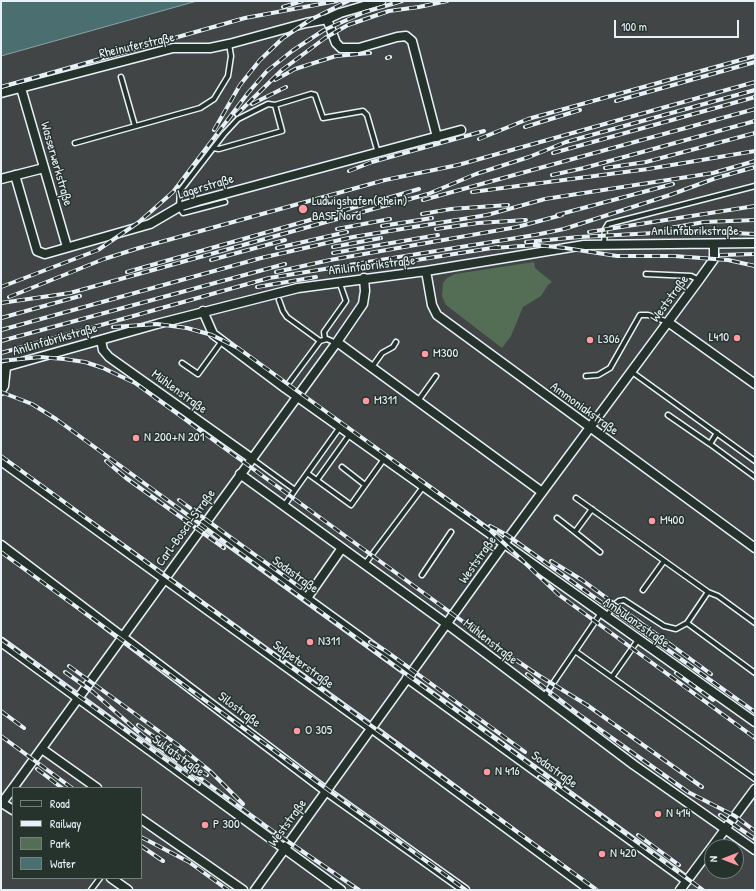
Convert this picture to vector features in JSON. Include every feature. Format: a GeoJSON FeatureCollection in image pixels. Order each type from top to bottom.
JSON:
{"type":"FeatureCollection","features":[{"type":"Feature","properties":{"kind":"street","name":"Rheinuferstraße"},"geometry":{"type":"LineString","coordinates":[[1,93],[173,48],[210,48],[229,44],[306,23],[327,19],[340,12],[381,1]]}},
{"type":"Feature","properties":{"kind":"street"},"geometry":{"type":"LineString","coordinates":[[327,19],[336,43],[341,48],[359,48],[397,37],[406,36],[412,41],[437,137]]}},
{"type":"Feature","properties":{"kind":"street","name":"Wasserwerkstraße"},"geometry":{"type":"LineString","coordinates":[[21,88],[67,247]]}},
{"type":"Feature","properties":{"kind":"street","name":"Lagerstraße"},"geometry":{"type":"LineString","coordinates":[[15,175],[37,251],[46,254],[150,224],[179,207],[330,164],[378,153],[461,130]]}},
{"type":"Feature","properties":{"kind":"street"},"geometry":{"type":"LineString","coordinates":[[1,179],[44,168]]}},
{"type":"Feature","properties":{"kind":"street","name":"Anilinfabrikstraße"},"geometry":{"type":"LineString","coordinates":[[3,367],[203,312],[298,288],[339,281],[426,271],[584,245],[755,243]]}},
{"type":"Feature","properties":{"kind":"street","name":"Weststraße"},"geometry":{"type":"LineString","coordinates":[[255,890],[504,544],[714,259],[714,244]]}},
{"type":"Feature","properties":{"kind":"street","name":"Ammoniakstraße"},"geometry":{"type":"LineString","coordinates":[[426,271],[432,305],[437,314],[755,548]]}},
{"type":"Feature","properties":{"kind":"street","name":"Carl-Bosch-Straße"},"geometry":{"type":"LineString","coordinates":[[14,787],[296,396],[337,342],[363,304],[365,291],[364,278]]}},
{"type":"Feature","properties":{"kind":"street","name":"Ambulanzstraße"},"geometry":{"type":"LineString","coordinates":[[203,312],[211,331],[222,341],[285,388],[755,722]]}},
{"type":"Feature","properties":{"kind":"street"},"geometry":{"type":"LineString","coordinates":[[668,322],[755,384]]}},
{"type":"Feature","properties":{"kind":"street","name":"Mühlenstraße"},"geometry":{"type":"LineString","coordinates":[[101,340],[103,350],[109,357],[251,458]]}},
{"type":"Feature","properties":{"kind":"street"},"geometry":{"type":"LineString","coordinates":[[337,342],[542,492]]}},
{"type":"Feature","properties":{"kind":"street"},"geometry":{"type":"LineString","coordinates":[[1,391],[4,386],[3,367]]}},
{"type":"Feature","properties":{"kind":"street","name":"Salpeterstraße"},"geometry":{"type":"LineString","coordinates":[[1,460],[164,580],[371,728],[590,890]]}},
{"type":"Feature","properties":{"kind":"street","name":"Mühlenstraße"},"geometry":{"type":"LineString","coordinates":[[240,474],[447,624],[634,766],[755,850]]}},
{"type":"Feature","properties":{"kind":"street","name":"Sodastraße"},"geometry":{"type":"LineString","coordinates":[[204,524],[307,598],[409,676],[687,881]]}},
{"type":"Feature","properties":{"kind":"street","name":"Silostraße"},"geometry":{"type":"LineString","coordinates":[[1,545],[326,791],[465,890]]}},
{"type":"Feature","properties":{"kind":"street"},"geometry":{"type":"LineString","coordinates":[[307,598],[342,548]]}},
{"type":"Feature","properties":{"kind":"street","name":"Sulfatstraße"},"geometry":{"type":"LineString","coordinates":[[1,642],[341,890]]}},
{"type":"Feature","properties":{"kind":"street"},"geometry":{"type":"LineString","coordinates":[[42,749],[96,787]]}},
{"type":"Feature","properties":{"kind":"street","name":"Carl-Bosch-Straße"},"geometry":{"type":"LineString","coordinates":[[2,803],[12,789]]}},
{"type":"Feature","properties":{"kind":"street"},"geometry":{"type":"LineString","coordinates":[[718,839],[755,789]]}},
{"type":"Feature","properties":{"kind":"street"},"geometry":{"type":"LineString","coordinates":[[2,803],[12,809]]}},
{"type":"Feature","properties":{"kind":"street"},"geometry":{"type":"LineString","coordinates":[[142,820],[243,890]]}},
{"type":"Feature","properties":{"kind":"street"},"geometry":{"type":"LineString","coordinates":[[680,890],[704,858]]}},
{"type":"Feature","properties":{"kind":"street"},"geometry":{"type":"LineString","coordinates":[[112,879],[128,890]]}},
{"type":"Feature","properties":{"kind":"lane"},"geometry":{"type":"LineString","coordinates":[[75,142],[200,108],[214,99],[228,76],[231,56],[229,44]]}},
{"type":"Feature","properties":{"kind":"lane"},"geometry":{"type":"LineString","coordinates":[[121,77],[135,126]]}},
{"type":"Feature","properties":{"kind":"lane"},"geometry":{"type":"LineString","coordinates":[[225,202],[183,213],[179,207],[180,191],[213,148],[238,119],[268,104],[275,105],[311,94],[315,95],[323,118],[363,111],[367,115],[378,153]]}},
{"type":"Feature","properties":{"kind":"lane"},"geometry":{"type":"LineString","coordinates":[[213,148],[219,149],[282,131],[275,105]]}},
{"type":"Feature","properties":{"kind":"lane"},"geometry":{"type":"LineString","coordinates":[[604,244],[605,229],[608,224],[755,186]]}},
{"type":"Feature","properties":{"kind":"lane"},"geometry":{"type":"LineString","coordinates":[[646,274],[691,276],[699,280]]}},
{"type":"Feature","properties":{"kind":"lane"},"geometry":{"type":"LineString","coordinates":[[325,339],[324,332],[346,301],[339,281]]}},
{"type":"Feature","properties":{"kind":"lane"},"geometry":{"type":"LineString","coordinates":[[280,300],[283,311],[287,317],[320,341]]}},
{"type":"Feature","properties":{"kind":"lane"},"geometry":{"type":"LineString","coordinates":[[586,376],[598,375],[610,368],[640,315],[648,315],[668,322]]}},
{"type":"Feature","properties":{"kind":"lane"},"geometry":{"type":"LineString","coordinates":[[285,388],[320,341],[325,339],[337,342]]}},
{"type":"Feature","properties":{"kind":"lane"},"geometry":{"type":"LineString","coordinates":[[182,363],[198,374],[222,341]]}},
{"type":"Feature","properties":{"kind":"lane"},"geometry":{"type":"LineString","coordinates":[[372,367],[382,353],[393,347],[396,342]]}},
{"type":"Feature","properties":{"kind":"lane"},"geometry":{"type":"LineString","coordinates":[[632,372],[755,460]]}},
{"type":"Feature","properties":{"kind":"lane"},"geometry":{"type":"LineString","coordinates":[[418,401],[436,376]]}},
{"type":"Feature","properties":{"kind":"lane"},"geometry":{"type":"LineString","coordinates":[[668,415],[755,477]]}},
{"type":"Feature","properties":{"kind":"lane"},"geometry":{"type":"LineString","coordinates":[[284,506],[340,427]]}},
{"type":"Feature","properties":{"kind":"lane"},"geometry":{"type":"LineString","coordinates":[[710,444],[717,433]]}},
{"type":"Feature","properties":{"kind":"lane"},"geometry":{"type":"LineString","coordinates":[[317,480],[350,434]]}},
{"type":"Feature","properties":{"kind":"lane"},"geometry":{"type":"LineString","coordinates":[[251,458],[295,490]]}},
{"type":"Feature","properties":{"kind":"lane"},"geometry":{"type":"LineString","coordinates":[[307,473],[351,505],[384,459]]}},
{"type":"Feature","properties":{"kind":"lane"},"geometry":{"type":"LineString","coordinates":[[342,467],[366,485]]}},
{"type":"Feature","properties":{"kind":"lane"},"geometry":{"type":"LineString","coordinates":[[365,565],[423,486]]}},
{"type":"Feature","properties":{"kind":"lane"},"geometry":{"type":"LineString","coordinates":[[576,498],[708,592],[718,596],[755,623]]}},
{"type":"Feature","properties":{"kind":"lane"},"geometry":{"type":"LineString","coordinates":[[575,532],[592,509]]}},
{"type":"Feature","properties":{"kind":"lane"},"geometry":{"type":"LineString","coordinates":[[557,518],[600,552]]}},
{"type":"Feature","properties":{"kind":"lane"},"geometry":{"type":"LineString","coordinates":[[422,575],[451,532]]}},
{"type":"Feature","properties":{"kind":"lane"},"geometry":{"type":"LineString","coordinates":[[643,590],[664,561]]}},
{"type":"Feature","properties":{"kind":"lane"},"geometry":{"type":"LineString","coordinates":[[543,698],[575,651],[604,615],[619,601],[624,600],[670,629],[682,627],[687,623],[708,592]]}},
{"type":"Feature","properties":{"kind":"lane"},"geometry":{"type":"LineString","coordinates":[[687,623],[755,673]]}},
{"type":"Feature","properties":{"kind":"lane"},"geometry":{"type":"LineString","coordinates":[[612,677],[638,640]]}},
{"type":"Feature","properties":{"kind":"lane"},"geometry":{"type":"LineString","coordinates":[[575,651],[755,779]]}},
{"type":"Feature","properties":{"kind":"lane"},"geometry":{"type":"LineString","coordinates":[[91,890],[99,879]]}},
{"type":"Feature","properties":{"kind":"shaded area"},"geometry":{"type":"Polygon","coordinates":[[[197,1],[755,1],[755,890],[1,890],[1,56],[197,1]]]}},
{"type":"Feature","properties":{"kind":"green space"},"geometry":{"type":"Polygon","coordinates":[[[534,262],[535,268],[552,282],[548,285],[541,296],[523,307],[511,336],[502,348],[446,305],[442,296],[443,283],[447,278],[455,274],[534,262]]]}},
{"type":"Feature","properties":{"kind":"water"},"geometry":{"type":"Polygon","coordinates":[[[1,1],[197,1],[1,56],[1,1]]]}},
{"type":"Feature","properties":{"kind":"railway"},"geometry":{"type":"LineString","coordinates":[[283,7],[302,1]]}},
{"type":"Feature","properties":{"kind":"railway"},"geometry":{"type":"LineString","coordinates":[[1,87],[245,18],[337,1]]}},
{"type":"Feature","properties":{"kind":"railway"},"geometry":{"type":"LineString","coordinates":[[214,130],[240,85],[260,60],[283,38],[310,20],[348,1]]}},
{"type":"Feature","properties":{"kind":"railway"},"geometry":{"type":"LineString","coordinates":[[1,287],[98,250],[139,222],[173,192],[248,93],[267,71],[292,51],[324,30],[365,12],[402,1]]}},
{"type":"Feature","properties":{"kind":"railway"},"geometry":{"type":"LineString","coordinates":[[236,115],[282,70],[325,38],[348,25],[389,11],[447,1]]}},
{"type":"Feature","properties":{"kind":"railway"},"geometry":{"type":"LineString","coordinates":[[275,80],[295,69],[336,56],[370,53]]}},
{"type":"Feature","properties":{"kind":"railway"},"geometry":{"type":"LineString","coordinates":[[479,139],[528,119],[755,56]]}},
{"type":"Feature","properties":{"kind":"railway"},"geometry":{"type":"LineString","coordinates":[[616,101],[755,62]]}},
{"type":"Feature","properties":{"kind":"railway"},"geometry":{"type":"LineString","coordinates":[[9,297],[104,259],[139,248],[385,180],[458,165],[755,82]]}},
{"type":"Feature","properties":{"kind":"railway"},"geometry":{"type":"LineString","coordinates":[[252,104],[286,87]]}},
{"type":"Feature","properties":{"kind":"railway"},"geometry":{"type":"LineString","coordinates":[[1,303],[70,293],[428,194],[476,174],[529,157],[566,142],[755,90]]}},
{"type":"Feature","properties":{"kind":"railway"},"geometry":{"type":"LineString","coordinates":[[553,153],[755,97]]}},
{"type":"Feature","properties":{"kind":"railway"},"geometry":{"type":"LineString","coordinates":[[423,200],[755,109]]}},
{"type":"Feature","properties":{"kind":"railway"},"geometry":{"type":"LineString","coordinates":[[525,127],[580,110]]}},
{"type":"Feature","properties":{"kind":"railway"},"geometry":{"type":"LineString","coordinates":[[552,175],[584,168],[755,121]]}},
{"type":"Feature","properties":{"kind":"railway"},"geometry":{"type":"LineString","coordinates":[[349,171],[372,162],[484,131]]}},
{"type":"Feature","properties":{"kind":"railway"},"geometry":{"type":"LineString","coordinates":[[605,168],[646,162],[755,133]]}},
{"type":"Feature","properties":{"kind":"railway"},"geometry":{"type":"LineString","coordinates":[[472,192],[648,169],[755,151]]}},
{"type":"Feature","properties":{"kind":"railway"},"geometry":{"type":"LineString","coordinates":[[1,330],[261,258],[353,237],[487,215],[545,199],[713,173],[755,161]]}},
{"type":"Feature","properties":{"kind":"railway"},"geometry":{"type":"LineString","coordinates":[[1,353],[269,278],[564,229],[670,195],[716,178],[755,167]]}},
{"type":"Feature","properties":{"kind":"railway"},"geometry":{"type":"LineString","coordinates":[[557,215],[673,184]]}},
{"type":"Feature","properties":{"kind":"railway"},"geometry":{"type":"LineString","coordinates":[[127,272],[419,189]]}},
{"type":"Feature","properties":{"kind":"railway"},"geometry":{"type":"LineString","coordinates":[[422,214],[451,209],[508,205]]}},
{"type":"Feature","properties":{"kind":"railway"},"geometry":{"type":"LineString","coordinates":[[589,232],[755,206]]}},
{"type":"Feature","properties":{"kind":"railway"},"geometry":{"type":"LineString","coordinates":[[276,272],[330,260],[517,227],[562,215]]}},
{"type":"Feature","properties":{"kind":"railway"},"geometry":{"type":"LineString","coordinates":[[382,226],[432,218]]}},
{"type":"Feature","properties":{"kind":"railway"},"geometry":{"type":"LineString","coordinates":[[337,229],[390,219]]}},
{"type":"Feature","properties":{"kind":"railway"},"geometry":{"type":"LineString","coordinates":[[436,229],[478,223],[526,220]]}},
{"type":"Feature","properties":{"kind":"railway"},"geometry":{"type":"LineString","coordinates":[[670,228],[704,222],[755,220]]}},
{"type":"Feature","properties":{"kind":"railway"},"geometry":{"type":"LineString","coordinates":[[526,242],[579,237],[692,231],[755,234]]}},
{"type":"Feature","properties":{"kind":"railway"},"geometry":{"type":"LineString","coordinates":[[277,248],[347,232]]}},
{"type":"Feature","properties":{"kind":"railway"},"geometry":{"type":"LineString","coordinates":[[333,253],[438,235]]}},
{"type":"Feature","properties":{"kind":"railway"},"geometry":{"type":"LineString","coordinates":[[333,247],[381,238]]}},
{"type":"Feature","properties":{"kind":"railway"},"geometry":{"type":"LineString","coordinates":[[211,260],[285,240]]}},
{"type":"Feature","properties":{"kind":"railway"},"geometry":{"type":"LineString","coordinates":[[493,248],[537,245],[617,256],[674,256],[728,260],[755,266]]}},
{"type":"Feature","properties":{"kind":"railway"},"geometry":{"type":"LineString","coordinates":[[379,266],[498,247]]}},
{"type":"Feature","properties":{"kind":"railway"},"geometry":{"type":"LineString","coordinates":[[720,255],[755,254]]}},
{"type":"Feature","properties":{"kind":"railway"},"geometry":{"type":"LineString","coordinates":[[1,341],[285,264]]}},
{"type":"Feature","properties":{"kind":"railway"},"geometry":{"type":"LineString","coordinates":[[257,287],[316,277]]}},
{"type":"Feature","properties":{"kind":"railway"},"geometry":{"type":"LineString","coordinates":[[1,318],[80,296]]}},
{"type":"Feature","properties":{"kind":"railway"},"geometry":{"type":"LineString","coordinates":[[113,327],[157,324],[187,328],[212,335],[238,348],[491,531],[559,595],[755,738]]}},
{"type":"Feature","properties":{"kind":"railway"},"geometry":{"type":"LineString","coordinates":[[1,361],[40,357],[85,362],[103,368],[135,383],[513,658],[587,705],[702,787]]}},
{"type":"Feature","properties":{"kind":"railway"},"geometry":{"type":"LineString","coordinates":[[1,392],[32,404],[56,419],[703,890]]}},
{"type":"Feature","properties":{"kind":"railway"},"geometry":{"type":"LineString","coordinates":[[1,456],[597,890]]}},
{"type":"Feature","properties":{"kind":"railway"},"geometry":{"type":"LineString","coordinates":[[106,461],[126,478],[224,548]]}},
{"type":"Feature","properties":{"kind":"railway"},"geometry":{"type":"LineString","coordinates":[[179,500],[301,588]]}},
{"type":"Feature","properties":{"kind":"railway"},"geometry":{"type":"LineString","coordinates":[[490,526],[507,535],[755,712]]}},
{"type":"Feature","properties":{"kind":"railway"},"geometry":{"type":"LineString","coordinates":[[1,552],[466,890]]}},
{"type":"Feature","properties":{"kind":"railway"},"geometry":{"type":"LineString","coordinates":[[551,561],[582,580],[711,674]]}},
{"type":"Feature","properties":{"kind":"railway"},"geometry":{"type":"LineString","coordinates":[[1,639],[199,784]]}},
{"type":"Feature","properties":{"kind":"railway"},"geometry":{"type":"LineString","coordinates":[[370,642],[386,651],[525,752]]}},
{"type":"Feature","properties":{"kind":"railway"},"geometry":{"type":"LineString","coordinates":[[69,666],[178,745],[210,771],[243,804]]}},
{"type":"Feature","properties":{"kind":"railway"},"geometry":{"type":"LineString","coordinates":[[65,672],[93,692],[143,736],[274,832],[359,890]]}},
{"type":"Feature","properties":{"kind":"railway"},"geometry":{"type":"LineString","coordinates":[[676,673],[713,700]]}},
{"type":"Feature","properties":{"kind":"railway"},"geometry":{"type":"LineString","coordinates":[[527,674],[581,716],[688,792],[735,816],[755,831]]}},
{"type":"Feature","properties":{"kind":"railway"},"geometry":{"type":"LineString","coordinates":[[1,711],[24,728]]}},
{"type":"Feature","properties":{"kind":"railway"},"geometry":{"type":"LineString","coordinates":[[138,725],[207,775]]}},
{"type":"Feature","properties":{"kind":"railway"},"geometry":{"type":"LineString","coordinates":[[1,736],[71,787]]}},
{"type":"Feature","properties":{"kind":"railway"},"geometry":{"type":"LineString","coordinates":[[37,769],[61,787]]}},
{"type":"Feature","properties":{"kind":"railway"},"geometry":{"type":"LineString","coordinates":[[539,777],[555,788]]}},
{"type":"Feature","properties":{"kind":"railway"},"geometry":{"type":"LineString","coordinates":[[720,815],[755,839]]}},
{"type":"Feature","properties":{"kind":"railway"},"geometry":{"type":"LineString","coordinates":[[638,835],[679,865]]}},
{"type":"Feature","properties":{"kind":"railway"},"geometry":{"type":"LineString","coordinates":[[142,838],[189,862],[228,890]]}},
{"type":"Feature","properties":{"kind":"railway"},"geometry":{"type":"LineString","coordinates":[[142,847],[163,861]]}},
{"type":"Feature","properties":{"kind":"place","name":"Ludwigshafen(Rhein) BASF Nord"},"geometry":{"type":"Point","coordinates":[303,209]}},
{"type":"Feature","properties":{"kind":"place","name":"L410"},"geometry":{"type":"Point","coordinates":[737,338]}},
{"type":"Feature","properties":{"kind":"place","name":"L306"},"geometry":{"type":"Point","coordinates":[590,340]}},
{"type":"Feature","properties":{"kind":"place","name":"M300"},"geometry":{"type":"Point","coordinates":[425,354]}},
{"type":"Feature","properties":{"kind":"place","name":"M311"},"geometry":{"type":"Point","coordinates":[366,401]}},
{"type":"Feature","properties":{"kind":"place","name":"N 200+N 201"},"geometry":{"type":"Point","coordinates":[136,438]}},
{"type":"Feature","properties":{"kind":"place","name":"M400"},"geometry":{"type":"Point","coordinates":[652,521]}},
{"type":"Feature","properties":{"kind":"place","name":"N311"},"geometry":{"type":"Point","coordinates":[310,642]}},
{"type":"Feature","properties":{"kind":"place","name":"O 305"},"geometry":{"type":"Point","coordinates":[297,731]}},
{"type":"Feature","properties":{"kind":"place","name":"N 416"},"geometry":{"type":"Point","coordinates":[487,772]}},
{"type":"Feature","properties":{"kind":"place","name":"N 414"},"geometry":{"type":"Point","coordinates":[658,814]}},
{"type":"Feature","properties":{"kind":"place","name":"P 300"},"geometry":{"type":"Point","coordinates":[205,825]}},
{"type":"Feature","properties":{"kind":"place","name":"N 420"},"geometry":{"type":"Point","coordinates":[602,854]}}]}
